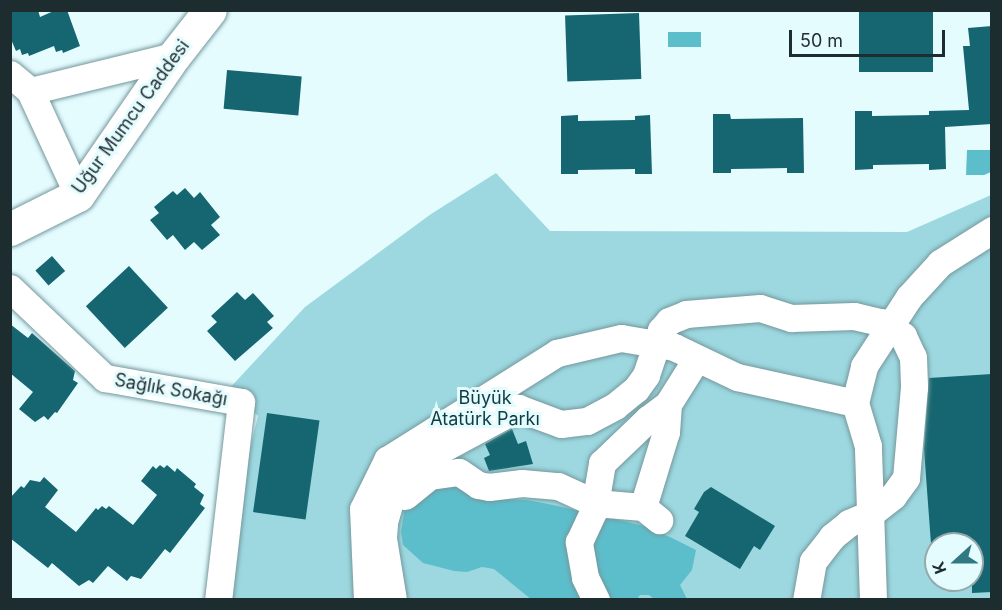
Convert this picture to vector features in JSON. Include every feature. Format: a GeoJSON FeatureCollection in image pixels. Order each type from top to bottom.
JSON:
{"type":"FeatureCollection","features":[{"type":"Feature","properties":{"kind":"main road","name":"Uğur Mumcu Caddesi"},"geometry":{"type":"LineString","coordinates":[[10,229],[78,195],[174,56],[210,10]]}},
{"type":"Feature","properties":{"kind":"street"},"geometry":{"type":"LineString","coordinates":[[78,195],[20,83],[174,56]]}},
{"type":"Feature","properties":{"kind":"street"},"geometry":{"type":"LineString","coordinates":[[873,600],[868,447],[855,403],[864,366],[909,297],[940,263],[992,230]]}},
{"type":"Feature","properties":{"kind":"street","name":"Sağlık Sokağı"},"geometry":{"type":"LineString","coordinates":[[10,288],[105,378],[242,402],[218,600]]}},
{"type":"Feature","properties":{"kind":"street"},"geometry":{"type":"LineString","coordinates":[[393,600],[387,566],[384,522],[390,501],[402,481],[425,458],[518,408],[561,424],[588,421],[615,406],[641,382],[650,366],[661,330],[669,321],[686,314],[760,308],[791,318],[854,316],[890,326],[903,336],[913,357],[914,387],[906,478],[893,496],[870,514],[849,523],[813,561],[806,600]]}},
{"type":"Feature","properties":{"kind":"street"},"geometry":{"type":"LineString","coordinates":[[367,600],[363,509],[387,460],[557,353],[621,338],[674,347],[737,377],[855,403]]}},
{"type":"Feature","properties":{"kind":"street"},"geometry":{"type":"LineString","coordinates":[[588,550],[602,463],[668,404],[697,358]]}},
{"type":"Feature","properties":{"kind":"street"},"geometry":{"type":"LineString","coordinates":[[588,550],[651,514],[666,432],[668,404]]}},
{"type":"Feature","properties":{"kind":"street"},"geometry":{"type":"LineString","coordinates":[[387,566],[398,555],[396,518],[400,502],[430,476],[459,472],[478,485],[489,487],[543,483],[558,486],[588,550]]}},
{"type":"Feature","properties":{"kind":"green space","name":"Büyük Atatürk Parkı"},"geometry":{"type":"Polygon","coordinates":[[[496,173],[550,231],[907,232],[991,195],[991,599],[219,600],[240,488],[258,416],[228,390],[305,307],[431,214],[496,173]]]}},
{"type":"Feature","properties":{"kind":"shaded area"},"geometry":{"type":"Polygon","coordinates":[[[668,32],[701,32],[701,47],[668,47],[668,32]]]}},
{"type":"Feature","properties":{"kind":"shaded area"},"geometry":{"type":"Polygon","coordinates":[[[967,150],[991,150],[991,172],[984,175],[966,175],[967,150]]]}},
{"type":"Feature","properties":{"kind":"shaded area"},"geometry":{"type":"Polygon","coordinates":[[[445,481],[489,499],[527,500],[553,505],[644,526],[672,538],[696,550],[692,570],[680,585],[687,599],[654,599],[649,595],[640,595],[637,599],[612,599],[604,590],[600,577],[594,599],[532,600],[494,569],[482,567],[467,572],[454,571],[423,563],[403,545],[401,532],[406,501],[445,481]]]}},
{"type":"Feature","properties":{"kind":"building"},"geometry":{"type":"Polygon","coordinates":[[[10,10],[38,10],[40,17],[56,10],[67,10],[80,46],[63,53],[62,50],[56,52],[54,46],[29,56],[28,53],[22,55],[20,49],[16,51],[10,37],[10,10]]]}},
{"type":"Feature","properties":{"kind":"building"},"geometry":{"type":"Polygon","coordinates":[[[859,10],[933,10],[933,72],[859,72],[859,10]]]}},
{"type":"Feature","properties":{"kind":"building"},"geometry":{"type":"Polygon","coordinates":[[[639,13],[641,79],[567,82],[565,16],[639,13]]]}},
{"type":"Feature","properties":{"kind":"building"},"geometry":{"type":"Polygon","coordinates":[[[992,26],[992,124],[945,127],[946,169],[929,170],[929,164],[873,165],[873,169],[855,170],[855,111],[872,111],[872,116],[929,115],[929,111],[969,110],[963,46],[970,46],[968,28],[992,26]]]}},
{"type":"Feature","properties":{"kind":"building"},"geometry":{"type":"Polygon","coordinates":[[[227,70],[302,77],[298,115],[224,109],[227,70]]]}},
{"type":"Feature","properties":{"kind":"building"},"geometry":{"type":"Polygon","coordinates":[[[713,114],[730,114],[731,119],[803,118],[804,173],[787,173],[787,168],[731,169],[731,173],[713,173],[713,114]]]}},
{"type":"Feature","properties":{"kind":"building"},"geometry":{"type":"Polygon","coordinates":[[[578,115],[578,121],[635,120],[635,116],[650,115],[652,174],[635,174],[635,169],[578,170],[578,174],[561,174],[561,116],[578,115]]]}},
{"type":"Feature","properties":{"kind":"building"},"geometry":{"type":"Polygon","coordinates":[[[185,188],[194,198],[200,192],[220,217],[211,225],[220,235],[202,250],[194,242],[185,250],[173,235],[167,240],[150,220],[159,213],[154,207],[173,191],[177,195],[185,188]]]}},
{"type":"Feature","properties":{"kind":"building"},"geometry":{"type":"Polygon","coordinates":[[[52,256],[65,271],[49,286],[35,270],[52,256]]]}},
{"type":"Feature","properties":{"kind":"building"},"geometry":{"type":"Polygon","coordinates":[[[129,266],[168,308],[125,348],[86,306],[129,266]]]}},
{"type":"Feature","properties":{"kind":"building"},"geometry":{"type":"Polygon","coordinates":[[[237,292],[245,300],[253,293],[274,316],[267,322],[273,328],[235,361],[207,331],[217,322],[211,316],[237,292]]]}},
{"type":"Feature","properties":{"kind":"building"},"geometry":{"type":"Polygon","coordinates":[[[10,324],[28,338],[32,333],[75,371],[73,380],[78,383],[57,413],[55,412],[48,420],[44,416],[35,422],[19,409],[33,392],[10,373],[10,324]]]}},
{"type":"Feature","properties":{"kind":"building"},"geometry":{"type":"Polygon","coordinates":[[[992,374],[992,592],[972,593],[984,592],[984,532],[930,532],[924,449],[929,378],[992,374]]]}},
{"type":"Feature","properties":{"kind":"building"},"geometry":{"type":"Polygon","coordinates":[[[267,413],[319,420],[306,519],[253,512],[267,413]]]}},
{"type":"Feature","properties":{"kind":"building"},"geometry":{"type":"Polygon","coordinates":[[[512,429],[518,444],[526,441],[533,464],[489,471],[484,458],[490,455],[485,444],[512,429]]]}},
{"type":"Feature","properties":{"kind":"building"},"geometry":{"type":"Polygon","coordinates":[[[160,465],[164,468],[167,465],[175,472],[177,468],[196,484],[194,487],[204,495],[200,504],[205,508],[170,553],[165,549],[141,579],[131,576],[127,581],[108,566],[93,583],[89,580],[79,586],[52,563],[48,568],[10,538],[10,498],[21,486],[24,488],[30,480],[40,482],[44,477],[58,490],[45,507],[76,532],[96,508],[98,510],[102,506],[106,509],[109,506],[133,525],[157,495],[141,481],[153,466],[156,469],[160,465]]]}},
{"type":"Feature","properties":{"kind":"building"},"geometry":{"type":"Polygon","coordinates":[[[711,487],[775,526],[760,550],[754,546],[740,569],[685,536],[699,512],[694,509],[704,492],[711,487]]]}}]}
